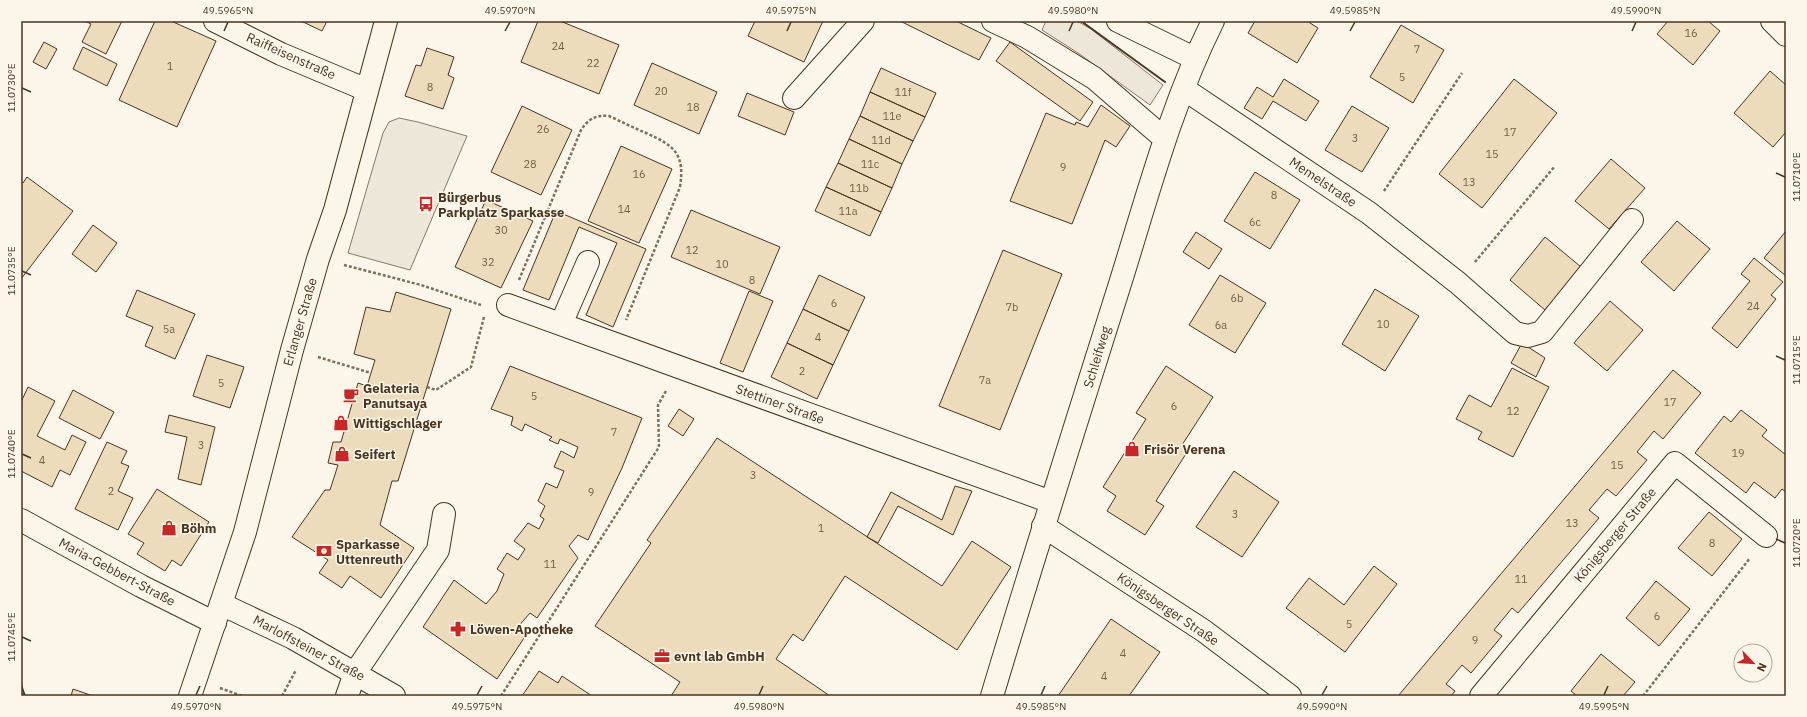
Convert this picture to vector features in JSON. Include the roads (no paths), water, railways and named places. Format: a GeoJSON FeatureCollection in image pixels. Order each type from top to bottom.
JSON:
{"type":"FeatureCollection","features":[{"type":"Feature","properties":{"kind":"street","name":"Raiffeisenstraße"},"geometry":{"type":"LineString","coordinates":[[215,21],[281,54],[367,90]]}},
{"type":"Feature","properties":{"kind":"street","name":"Erlanger Straße"},"geometry":{"type":"LineString","coordinates":[[190,696],[245,532],[292,350],[318,259],[334,210],[386,21]]}},
{"type":"Feature","properties":{"kind":"street"},"geometry":{"type":"LineString","coordinates":[[794,98],[863,21]]}},
{"type":"Feature","properties":{"kind":"street"},"geometry":{"type":"LineString","coordinates":[[993,21],[1027,37],[1094,78],[1165,140]]}},
{"type":"Feature","properties":{"kind":"street"},"geometry":{"type":"LineString","coordinates":[[1118,21],[1194,58]]}},
{"type":"Feature","properties":{"kind":"street","name":"Schleifweg"},"geometry":{"type":"LineString","coordinates":[[992,696],[1165,140],[1194,58],[1213,21]]}},
{"type":"Feature","properties":{"kind":"street"},"geometry":{"type":"LineString","coordinates":[[1772,21],[1786,35]]}},
{"type":"Feature","properties":{"kind":"street","name":"Memelstraße"},"geometry":{"type":"LineString","coordinates":[[1184,88],[1369,213],[1458,282],[1515,333],[1528,336],[1542,332],[1632,220]]}},
{"type":"Feature","properties":{"kind":"street"},"geometry":{"type":"LineString","coordinates":[[561,324],[588,262]]}},
{"type":"Feature","properties":{"kind":"street","name":"Stettiner Straße"},"geometry":{"type":"LineString","coordinates":[[508,305],[1052,502]]}},
{"type":"Feature","properties":{"kind":"street","name":"Königsberger Straße"},"geometry":{"type":"LineString","coordinates":[[1481,696],[1675,463],[1766,536]]}},
{"type":"Feature","properties":{"kind":"street"},"geometry":{"type":"LineString","coordinates":[[347,696],[355,673],[438,550],[444,514]]}},
{"type":"Feature","properties":{"kind":"street","name":"Maria-Gebbert-Straße"},"geometry":{"type":"LineString","coordinates":[[21,520],[141,586],[218,614]]}},
{"type":"Feature","properties":{"kind":"street","name":"Königsberger Straße"},"geometry":{"type":"LineString","coordinates":[[1044,526],[1204,631],[1290,696]]}},
{"type":"Feature","properties":{"kind":"street","name":"Marloffsteiner Straße"},"geometry":{"type":"LineString","coordinates":[[218,614],[293,638],[394,696]]}},
{"type":"Feature","properties":{"kind":"place","name":"Bürgerbus Parkplatz Sparkasse"},"geometry":{"type":"Point","coordinates":[426,204]}},
{"type":"Feature","properties":{"kind":"place","name":"Gelateria Panutsaya"},"geometry":{"type":"Point","coordinates":[351,395]}},
{"type":"Feature","properties":{"kind":"place","name":"Wittigschlager"},"geometry":{"type":"Point","coordinates":[341,423]}},
{"type":"Feature","properties":{"kind":"place","name":"Frisör Verena"},"geometry":{"type":"Point","coordinates":[1132,449]}},
{"type":"Feature","properties":{"kind":"place","name":"Seifert"},"geometry":{"type":"Point","coordinates":[342,454]}},
{"type":"Feature","properties":{"kind":"place","name":"Böhm"},"geometry":{"type":"Point","coordinates":[169,528]}},
{"type":"Feature","properties":{"kind":"place","name":"Sparkasse Uttenreuth"},"geometry":{"type":"Point","coordinates":[324,551]}},
{"type":"Feature","properties":{"kind":"place","name":"Löwen-Apotheke"},"geometry":{"type":"Point","coordinates":[458,629]}},
{"type":"Feature","properties":{"kind":"place","name":"evnt lab GmbH"},"geometry":{"type":"Point","coordinates":[662,656]}}]}
